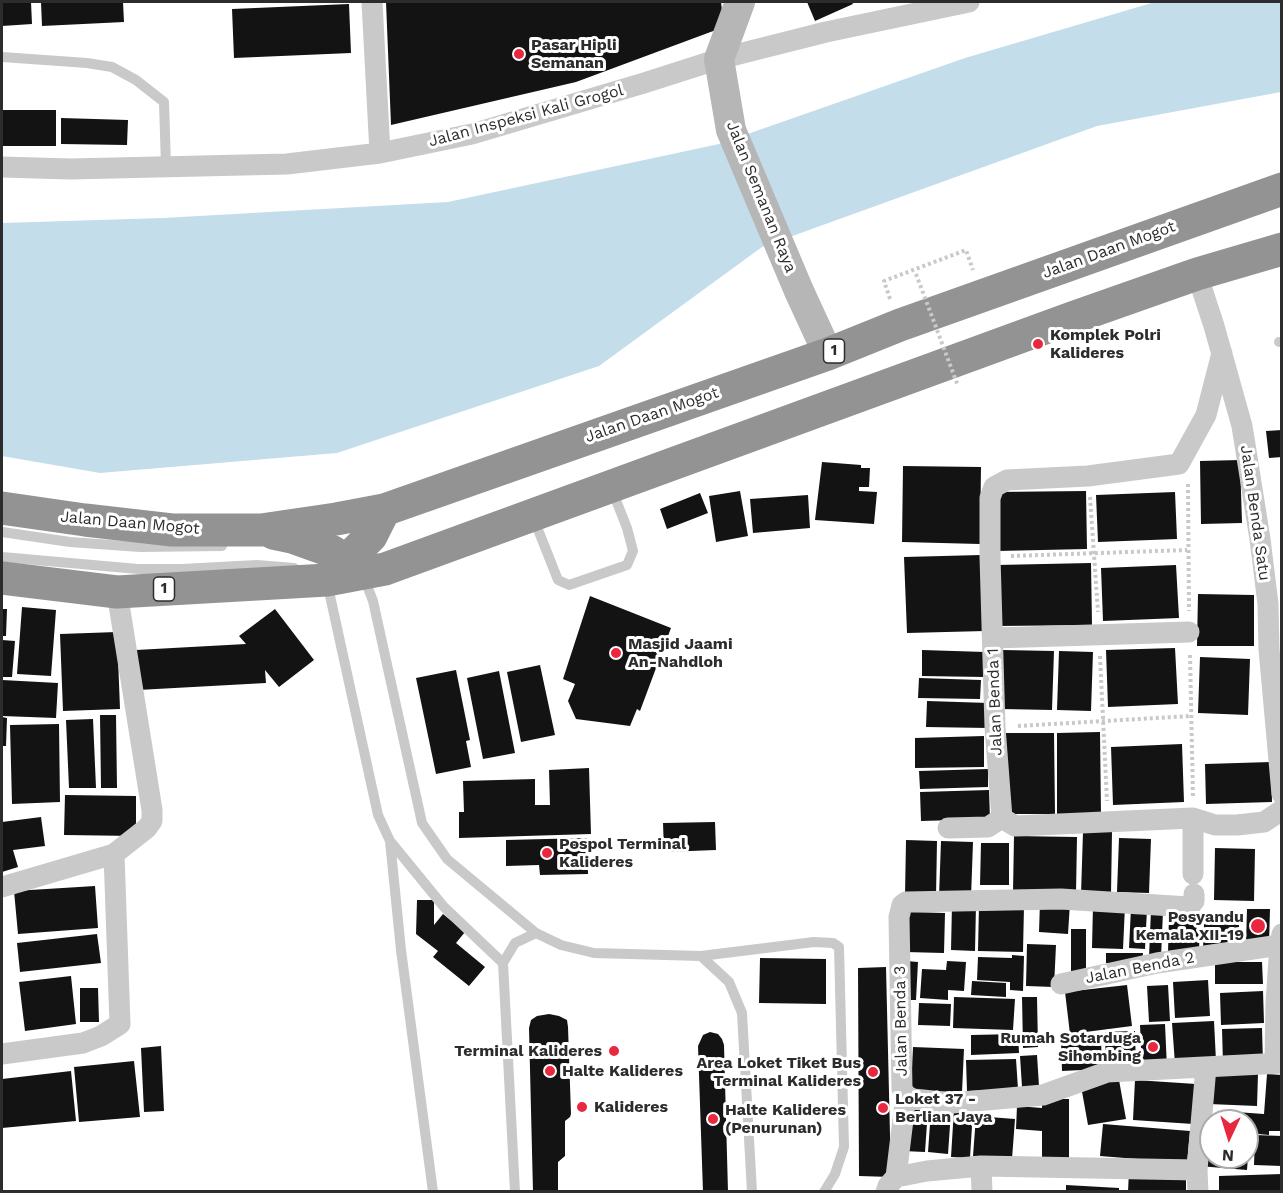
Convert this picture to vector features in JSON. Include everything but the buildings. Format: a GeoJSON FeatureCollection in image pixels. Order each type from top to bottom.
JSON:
{"type":"FeatureCollection","features":[{"type":"Feature","properties":{"kind":"highway","name":"Jalan Daan Mogot"},"geometry":{"type":"LineString","coordinates":[[2,508],[171,530],[261,530],[384,510],[828,354],[900,325],[1281,189]]}},
{"type":"Feature","properties":{"kind":"highway","name":"1"},"geometry":{"type":"LineString","coordinates":[[2,578],[117,592],[343,569],[385,569],[1197,274],[1281,249]]}},
{"type":"Feature","properties":{"kind":"highway"},"geometry":{"type":"LineString","coordinates":[[261,530],[331,551],[343,569],[371,536],[384,510]]}},
{"type":"Feature","properties":{"kind":"street"},"geometry":{"type":"LineString","coordinates":[[372,2],[380,153]]}},
{"type":"Feature","properties":{"kind":"street"},"geometry":{"type":"LineString","coordinates":[[718,59],[740,2]]}},
{"type":"Feature","properties":{"kind":"street","name":"Jalan Inspeksi Kali Grogol"},"geometry":{"type":"LineString","coordinates":[[2,167],[69,169],[287,164],[380,153],[472,134],[718,59],[826,32],[969,2]]}},
{"type":"Feature","properties":{"kind":"street","name":"Jalan Semanan Raya"},"geometry":{"type":"LineString","coordinates":[[718,59],[731,130],[828,354]]}},
{"type":"Feature","properties":{"kind":"street","name":"Jalan Benda Satu"},"geometry":{"type":"LineString","coordinates":[[1197,274],[1242,426],[1268,604],[1269,649],[1281,794]]}},
{"type":"Feature","properties":{"kind":"street"},"geometry":{"type":"LineString","coordinates":[[1179,464],[1206,415],[1222,353]]}},
{"type":"Feature","properties":{"kind":"street","name":"Jalan Benda 1"},"geometry":{"type":"LineString","coordinates":[[1002,818],[995,727],[990,556],[990,498],[994,487],[1007,480],[1088,476],[1179,464]]}},
{"type":"Feature","properties":{"kind":"street"},"geometry":{"type":"LineString","coordinates":[[2,887],[114,854],[147,828],[152,821],[117,592]]}},
{"type":"Feature","properties":{"kind":"street"},"geometry":{"type":"LineString","coordinates":[[993,638],[1189,632]]}},
{"type":"Feature","properties":{"kind":"street"},"geometry":{"type":"LineString","coordinates":[[948,828],[988,827],[1002,818],[1015,826],[1193,818],[1215,825],[1237,825],[1264,822],[1281,810]]}},
{"type":"Feature","properties":{"kind":"street","name":"Jalan Benda 3"},"geometry":{"type":"LineString","coordinates":[[1193,818],[1192,905],[1182,907],[1061,898],[906,902],[902,905],[899,917],[902,1089],[913,1099],[952,1103],[1043,1095],[1107,1072],[1278,1063]]}},
{"type":"Feature","properties":{"kind":"street"},"geometry":{"type":"LineString","coordinates":[[2,1054],[83,1043],[101,1036],[120,1024],[114,854]]}},
{"type":"Feature","properties":{"kind":"street"},"geometry":{"type":"LineString","coordinates":[[1278,1063],[1276,1003],[1281,939]]}},
{"type":"Feature","properties":{"kind":"street","name":"Jalan Benda 2"},"geometry":{"type":"LineString","coordinates":[[1061,984],[1281,939]]}},
{"type":"Feature","properties":{"kind":"street"},"geometry":{"type":"LineString","coordinates":[[891,1184],[918,1172],[981,1166],[1197,1181],[1206,1067]]}},
{"type":"Feature","properties":{"kind":"street"},"geometry":{"type":"LineString","coordinates":[[891,1184],[906,1095]]}},
{"type":"Feature","properties":{"kind":"street"},"geometry":{"type":"LineString","coordinates":[[981,1166],[982,1191]]}},
{"type":"Feature","properties":{"kind":"lane"},"geometry":{"type":"LineString","coordinates":[[2,57],[112,67],[136,80],[164,102],[166,166]]}},
{"type":"Feature","properties":{"kind":"lane"},"geometry":{"type":"LineString","coordinates":[[532,516],[558,580],[569,585],[627,565],[633,551],[627,528],[611,487]]}},
{"type":"Feature","properties":{"kind":"lane"},"geometry":{"type":"LineString","coordinates":[[2,532],[70,542],[140,547],[228,546]]}},
{"type":"Feature","properties":{"kind":"lane"},"geometry":{"type":"LineString","coordinates":[[288,548],[325,554],[368,588],[373,601],[422,824],[447,859],[536,933],[561,945],[594,952],[701,956],[814,942],[833,943],[839,947],[844,1148],[835,1174],[824,1191]]}},
{"type":"Feature","properties":{"kind":"lane"},"geometry":{"type":"LineString","coordinates":[[2,557],[138,569],[257,565],[287,566],[307,570],[343,569]]}},
{"type":"Feature","properties":{"kind":"lane"},"geometry":{"type":"LineString","coordinates":[[343,569],[378,814],[390,841],[444,907],[503,963]]}},
{"type":"Feature","properties":{"kind":"lane"},"geometry":{"type":"LineString","coordinates":[[390,841],[401,950],[433,1191]]}},
{"type":"Feature","properties":{"kind":"lane"},"geometry":{"type":"LineString","coordinates":[[515,1191],[503,963],[515,943],[536,933]]}},
{"type":"Feature","properties":{"kind":"lane"},"geometry":{"type":"LineString","coordinates":[[701,956],[729,982],[742,1013],[752,1191]]}},
{"type":"Feature","properties":{"kind":"path"},"geometry":{"type":"LineString","coordinates":[[884,281],[915,272],[966,250]]}},
{"type":"Feature","properties":{"kind":"path"},"geometry":{"type":"LineString","coordinates":[[915,272],[958,386]]}},
{"type":"Feature","properties":{"kind":"path"},"geometry":{"type":"LineString","coordinates":[[1179,464],[1187,469],[1188,477],[1187,550],[1193,818]]}},
{"type":"Feature","properties":{"kind":"path"},"geometry":{"type":"LineString","coordinates":[[1088,476],[1095,553],[1108,822]]}},
{"type":"Feature","properties":{"kind":"path"},"geometry":{"type":"LineString","coordinates":[[990,556],[1187,550]]}},
{"type":"Feature","properties":{"kind":"path"},"geometry":{"type":"LineString","coordinates":[[995,727],[1191,716]]}},
{"type":"Feature","properties":{"kind":"water"},"geometry":{"type":"Polygon","coordinates":[[[1155,2],[1281,2],[1281,92],[1097,126],[762,247],[599,366],[337,453],[100,473],[2,456],[2,223],[163,218],[448,202],[719,144],[965,58],[1155,2]]]}},
{"type":"Feature","properties":{"kind":"place","name":"Pasar Hipli Semanan"},"geometry":{"type":"Point","coordinates":[519,54]}},
{"type":"Feature","properties":{"kind":"place","name":"Komplek Polri Kalideres"},"geometry":{"type":"Point","coordinates":[1038,344]}},
{"type":"Feature","properties":{"kind":"place","name":"Masjid Jaami An-Nahdloh"},"geometry":{"type":"Point","coordinates":[616,653]}},
{"type":"Feature","properties":{"kind":"place","name":"Pospol Terminal Kalideres"},"geometry":{"type":"Point","coordinates":[547,853]}},
{"type":"Feature","properties":{"kind":"place","name":"Posyandu Kemala XII-19"},"geometry":{"type":"Point","coordinates":[1258,926]}},
{"type":"Feature","properties":{"kind":"place","name":"Rumah Sotarduga Sihombing"},"geometry":{"type":"Point","coordinates":[1153,1047]}},
{"type":"Feature","properties":{"kind":"place","name":"Terminal Kalideres"},"geometry":{"type":"Point","coordinates":[614,1051]}},
{"type":"Feature","properties":{"kind":"place","name":"Halte Kalideres"},"geometry":{"type":"Point","coordinates":[550,1071]}},
{"type":"Feature","properties":{"kind":"place","name":"Area Loket Tiket Bus Terminal Kalideres"},"geometry":{"type":"Point","coordinates":[873,1072]}},
{"type":"Feature","properties":{"kind":"place","name":"Kalideres"},"geometry":{"type":"Point","coordinates":[582,1107]}},
{"type":"Feature","properties":{"kind":"place","name":"Loket 37 - Berlian Jaya"},"geometry":{"type":"Point","coordinates":[883,1108]}},
{"type":"Feature","properties":{"kind":"place","name":"Halte Kalideres (Penurunan)"},"geometry":{"type":"Point","coordinates":[713,1119]}}]}
